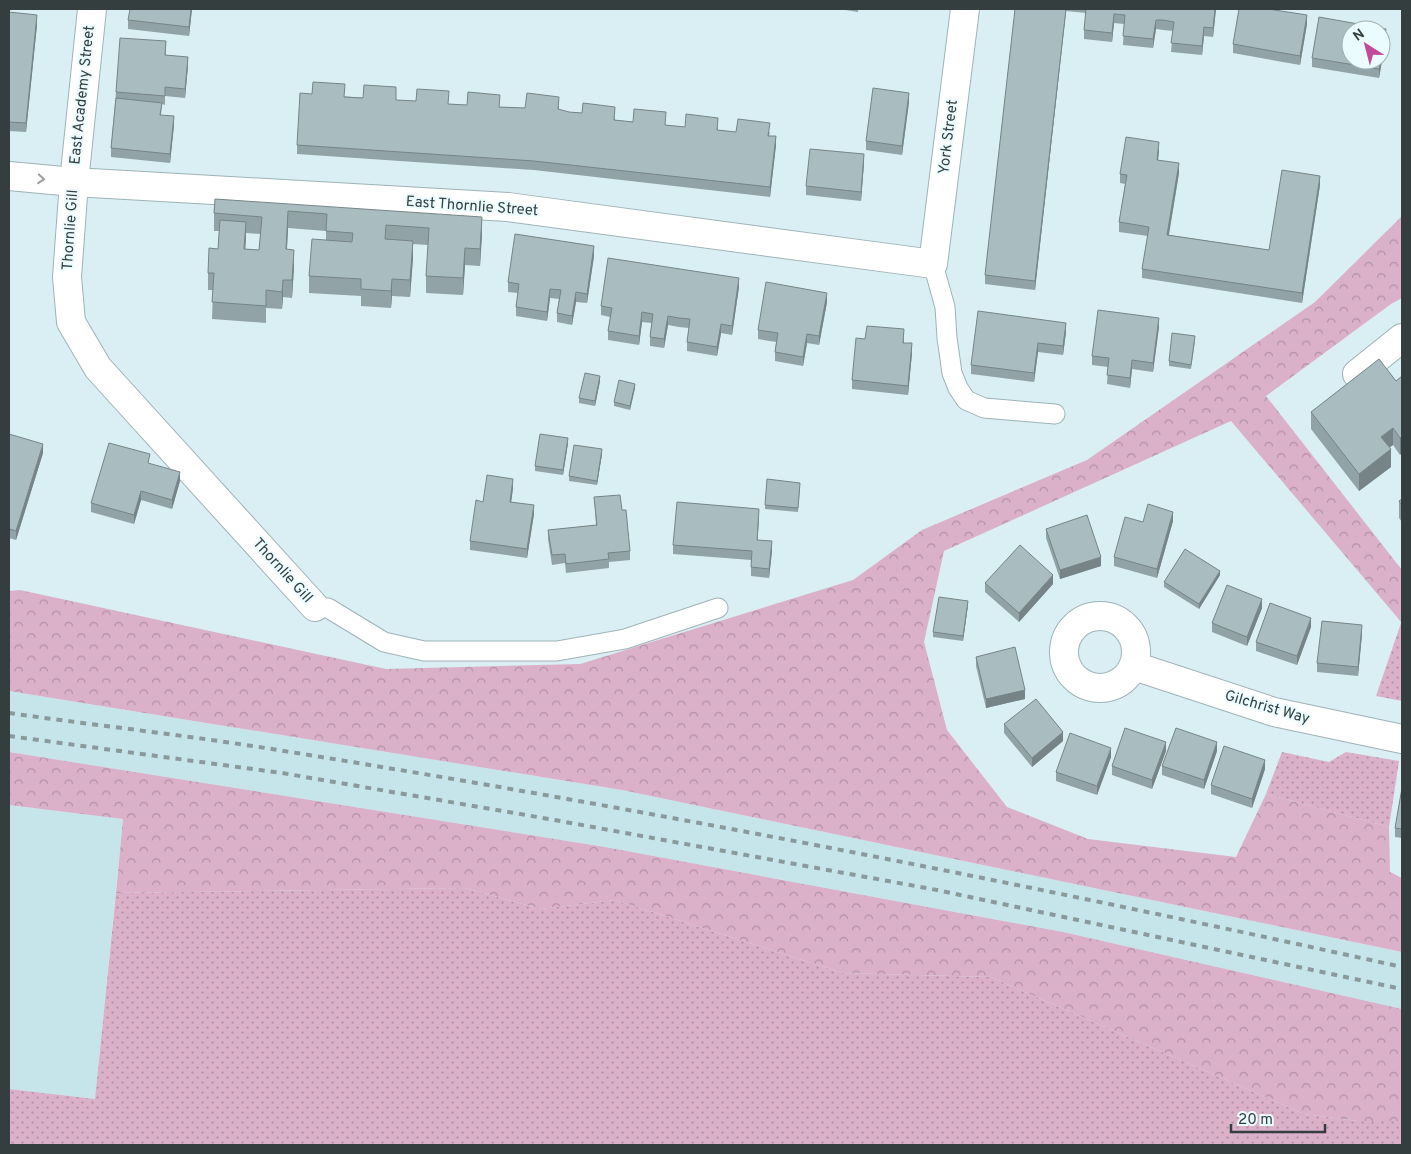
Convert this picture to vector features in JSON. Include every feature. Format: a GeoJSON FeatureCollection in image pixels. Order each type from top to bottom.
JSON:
{"type":"FeatureCollection","features":[{"type":"Feature","properties":{"kind":"street","name":"East Academy Street"},"geometry":{"type":"LineString","coordinates":[[74,182],[86,9]]}},
{"type":"Feature","properties":{"kind":"street","name":"York Street"},"geometry":{"type":"LineString","coordinates":[[933,264],[965,9]]}},
{"type":"Feature","properties":{"kind":"street","name":"East Thornlie Street"},"geometry":{"type":"LineString","coordinates":[[9,176],[74,182],[508,207],[933,264]]}},
{"type":"Feature","properties":{"kind":"street","name":"Thornlie Gill"},"geometry":{"type":"LineString","coordinates":[[74,182],[67,277],[71,322],[98,368],[315,607]]}},
{"type":"Feature","properties":{"kind":"street"},"geometry":{"type":"LineString","coordinates":[[1356,374],[1402,338]]}},
{"type":"Feature","properties":{"kind":"street","name":"Gilchrist Way"},"geometry":{"type":"LineString","coordinates":[[1134,666],[1274,712],[1402,739]]}},
{"type":"Feature","properties":{"kind":"lane"},"geometry":{"type":"LineString","coordinates":[[933,264],[945,306],[952,373],[958,388],[966,400],[984,408],[1055,414]]}},
{"type":"Feature","properties":{"kind":"lane","name":"Thornlie Gill"},"geometry":{"type":"LineString","coordinates":[[315,607],[328,608],[384,642],[424,651],[548,652],[558,652],[625,639],[718,608]]}},
{"type":"Feature","properties":{"kind":"shaded area"},"geometry":{"type":"Polygon","coordinates":[[[9,691],[622,790],[1402,952],[1402,1009],[1063,932],[605,847],[9,752],[9,691]]]}},
{"type":"Feature","properties":{"kind":"shaded area"},"geometry":{"type":"Polygon","coordinates":[[[9,805],[123,819],[95,1099],[9,1089],[9,805]]]}},
{"type":"Feature","properties":{"kind":"green space"},"geometry":{"type":"Polygon","coordinates":[[[1402,216],[1402,298],[1391,304],[1266,396],[1402,570],[1402,623],[1231,421],[944,551],[924,642],[947,730],[1007,807],[1088,839],[1236,857],[1266,794],[1389,827],[1390,872],[1402,878],[1402,952],[622,790],[9,691],[9,591],[20,590],[386,669],[580,664],[853,580],[922,530],[1087,460],[1315,302],[1402,216]]]}},
{"type":"Feature","properties":{"kind":"green space"},"geometry":{"type":"Polygon","coordinates":[[[1402,623],[1402,701],[1376,696],[1402,623]]]}},
{"type":"Feature","properties":{"kind":"green space"},"geometry":{"type":"Polygon","coordinates":[[[9,752],[605,847],[1063,932],[1402,1009],[1402,1121],[1358,1121],[1304,1114],[991,977],[843,973],[615,900],[541,909],[465,888],[116,893],[123,819],[9,805],[9,752]]]}},
{"type":"Feature","properties":{"kind":"green space"},"geometry":{"type":"Polygon","coordinates":[[[1282,752],[1329,762],[1346,752],[1399,761],[1389,827],[1266,794],[1282,752]]]}},
{"type":"Feature","properties":{"kind":"green space"},"geometry":{"type":"Polygon","coordinates":[[[465,888],[541,909],[615,900],[843,973],[991,977],[1304,1114],[1358,1121],[1402,1121],[1402,1145],[9,1145],[9,1089],[95,1099],[116,893],[465,888]]]}},
{"type":"Feature","properties":{"kind":"building"},"geometry":{"type":"Polygon","coordinates":[[[130,9],[191,9],[189,27],[128,20],[130,9]]]}},
{"type":"Feature","properties":{"kind":"building"},"geometry":{"type":"Polygon","coordinates":[[[1015,9],[1066,9],[1035,281],[985,275],[1015,9]]]}},
{"type":"Feature","properties":{"kind":"building"},"geometry":{"type":"Polygon","coordinates":[[[1086,9],[1215,9],[1213,28],[1204,27],[1202,46],[1171,43],[1174,22],[1163,20],[1156,20],[1153,39],[1123,36],[1125,15],[1114,14],[1112,33],[1084,30],[1086,9]]]}},
{"type":"Feature","properties":{"kind":"building"},"geometry":{"type":"Polygon","coordinates":[[[1239,9],[1268,9],[1307,15],[1300,56],[1233,44],[1239,9]]]}},
{"type":"Feature","properties":{"kind":"building"},"geometry":{"type":"Polygon","coordinates":[[[9,12],[37,15],[26,123],[9,122],[9,12]]]}},
{"type":"Feature","properties":{"kind":"building"},"geometry":{"type":"Polygon","coordinates":[[[1319,17],[1341,21],[1341,63],[1312,58],[1319,17]]]}},
{"type":"Feature","properties":{"kind":"building"},"geometry":{"type":"Polygon","coordinates":[[[120,38],[166,41],[165,55],[188,57],[185,89],[165,87],[165,96],[116,92],[120,38]]]}},
{"type":"Feature","properties":{"kind":"building"},"geometry":{"type":"Polygon","coordinates":[[[313,82],[345,84],[344,97],[363,98],[364,85],[396,87],[396,100],[416,101],[417,89],[449,91],[448,104],[467,105],[468,92],[500,95],[499,107],[525,108],[527,93],[559,97],[558,109],[569,112],[582,113],[583,103],[615,107],[614,120],[633,122],[634,109],[666,112],[665,125],[685,127],[686,114],[718,118],[717,130],[736,132],[738,119],[770,123],[768,136],[776,136],[770,187],[534,161],[297,145],[300,93],[312,94],[313,82]]]}},
{"type":"Feature","properties":{"kind":"building"},"geometry":{"type":"Polygon","coordinates":[[[873,88],[909,93],[902,146],[866,141],[873,88]]]}},
{"type":"Feature","properties":{"kind":"building"},"geometry":{"type":"Polygon","coordinates":[[[116,98],[162,103],[160,115],[174,116],[170,154],[111,148],[116,98]]]}},
{"type":"Feature","properties":{"kind":"building"},"geometry":{"type":"Polygon","coordinates":[[[1126,137],[1159,142],[1157,160],[1179,163],[1167,235],[1269,250],[1282,170],[1320,176],[1302,293],[1142,269],[1149,227],[1119,222],[1127,175],[1120,174],[1126,137]]]}},
{"type":"Feature","properties":{"kind":"building"},"geometry":{"type":"Polygon","coordinates":[[[810,149],[864,154],[861,192],[806,186],[810,149]]]}},
{"type":"Feature","properties":{"kind":"building"},"geometry":{"type":"Polygon","coordinates":[[[215,199],[482,217],[480,249],[465,248],[463,278],[426,276],[429,228],[386,225],[385,239],[413,241],[410,280],[392,279],[391,291],[361,289],[361,279],[309,276],[312,239],[352,242],[353,233],[326,231],[327,214],[288,211],[286,249],[294,250],[292,280],[283,280],[282,292],[266,290],[266,306],[212,302],[214,273],[208,273],[209,248],[218,249],[220,220],[246,222],[244,249],[259,250],[262,217],[214,213],[215,199]]]}},
{"type":"Feature","properties":{"kind":"building"},"geometry":{"type":"Polygon","coordinates":[[[515,234],[594,246],[587,294],[576,292],[572,316],[557,313],[561,290],[550,289],[547,312],[516,307],[519,284],[508,282],[515,234]]]}},
{"type":"Feature","properties":{"kind":"building"},"geometry":{"type":"Polygon","coordinates":[[[608,258],[739,278],[732,326],[721,324],[717,347],[687,342],[690,319],[668,316],[664,339],[650,337],[653,314],[642,312],[639,336],[608,331],[612,308],[601,306],[608,258]]]}},
{"type":"Feature","properties":{"kind":"building"},"geometry":{"type":"Polygon","coordinates":[[[766,282],[827,293],[819,336],[807,334],[803,357],[775,352],[778,333],[758,330],[766,282]]]}},
{"type":"Feature","properties":{"kind":"building"},"geometry":{"type":"Polygon","coordinates":[[[1098,310],[1159,318],[1153,363],[1132,360],[1130,378],[1107,375],[1109,358],[1092,356],[1098,310]]]}},
{"type":"Feature","properties":{"kind":"building"},"geometry":{"type":"Polygon","coordinates":[[[978,311],[1066,323],[1063,346],[1038,343],[1034,373],[971,365],[978,311]]]}},
{"type":"Feature","properties":{"kind":"building"},"geometry":{"type":"Polygon","coordinates":[[[867,326],[904,329],[903,343],[912,343],[908,386],[852,380],[856,338],[865,339],[867,326]]]}},
{"type":"Feature","properties":{"kind":"building"},"geometry":{"type":"Polygon","coordinates":[[[1172,333],[1195,336],[1191,365],[1169,361],[1172,333]]]}},
{"type":"Feature","properties":{"kind":"building"},"geometry":{"type":"Polygon","coordinates":[[[1379,359],[1396,381],[1402,376],[1402,436],[1400,438],[1393,428],[1381,437],[1391,449],[1359,474],[1311,412],[1379,359]]]}},
{"type":"Feature","properties":{"kind":"building"},"geometry":{"type":"Polygon","coordinates":[[[585,373],[600,376],[595,401],[579,398],[585,373]]]}},
{"type":"Feature","properties":{"kind":"building"},"geometry":{"type":"Polygon","coordinates":[[[619,380],[635,384],[630,406],[614,402],[619,380]]]}},
{"type":"Feature","properties":{"kind":"building"},"geometry":{"type":"Polygon","coordinates":[[[9,434],[43,444],[16,531],[9,529],[9,434]]]}},
{"type":"Feature","properties":{"kind":"building"},"geometry":{"type":"Polygon","coordinates":[[[540,434],[568,438],[563,470],[535,466],[540,434]]]}},
{"type":"Feature","properties":{"kind":"building"},"geometry":{"type":"Polygon","coordinates":[[[109,443],[150,454],[148,463],[180,472],[172,500],[141,491],[134,515],[91,503],[109,443]]]}},
{"type":"Feature","properties":{"kind":"building"},"geometry":{"type":"Polygon","coordinates":[[[574,445],[602,449],[597,481],[569,476],[574,445]]]}},
{"type":"Feature","properties":{"kind":"building"},"geometry":{"type":"Polygon","coordinates":[[[487,475],[513,479],[510,502],[534,505],[527,549],[470,541],[476,500],[483,502],[487,475]]]}},
{"type":"Feature","properties":{"kind":"building"},"geometry":{"type":"Polygon","coordinates":[[[767,479],[800,483],[798,508],[765,505],[767,479]]]}},
{"type":"Feature","properties":{"kind":"building"},"geometry":{"type":"Polygon","coordinates":[[[620,495],[622,510],[626,510],[630,551],[608,553],[609,559],[566,564],[565,554],[552,555],[548,530],[597,525],[594,497],[620,495]]]}},
{"type":"Feature","properties":{"kind":"building"},"geometry":{"type":"Polygon","coordinates":[[[677,502],[759,509],[757,540],[772,541],[769,569],[751,567],[752,551],[673,545],[677,502]]]}},
{"type":"Feature","properties":{"kind":"building"},"geometry":{"type":"Polygon","coordinates":[[[1148,504],[1173,512],[1157,569],[1114,557],[1125,517],[1143,522],[1148,504]]]}},
{"type":"Feature","properties":{"kind":"building"},"geometry":{"type":"Polygon","coordinates":[[[1087,515],[1101,557],[1060,570],[1046,529],[1087,515]]]}},
{"type":"Feature","properties":{"kind":"building"},"geometry":{"type":"Polygon","coordinates":[[[1020,545],[1053,575],[1019,613],[985,583],[1020,545]]]}},
{"type":"Feature","properties":{"kind":"building"},"geometry":{"type":"Polygon","coordinates":[[[1185,549],[1220,571],[1199,604],[1164,582],[1185,549]]]}},
{"type":"Feature","properties":{"kind":"building"},"geometry":{"type":"Polygon","coordinates":[[[1227,585],[1262,599],[1247,637],[1212,623],[1227,585]]]}},
{"type":"Feature","properties":{"kind":"building"},"geometry":{"type":"Polygon","coordinates":[[[939,597],[968,601],[963,636],[933,632],[939,597]]]}},
{"type":"Feature","properties":{"kind":"building"},"geometry":{"type":"Polygon","coordinates":[[[1270,603],[1311,618],[1297,656],[1256,642],[1270,603]]]}},
{"type":"Feature","properties":{"kind":"building"},"geometry":{"type":"Polygon","coordinates":[[[1322,621],[1362,625],[1358,667],[1317,663],[1322,621]]]}},
{"type":"Feature","properties":{"kind":"building"},"geometry":{"type":"Polygon","coordinates":[[[1015,647],[1025,690],[986,699],[976,657],[1015,647]]]}},
{"type":"Feature","properties":{"kind":"building"},"geometry":{"type":"Polygon","coordinates":[[[1036,699],[1063,732],[1032,758],[1004,724],[1036,699]]]}},
{"type":"Feature","properties":{"kind":"building"},"geometry":{"type":"Polygon","coordinates":[[[1125,728],[1166,742],[1152,780],[1112,766],[1125,728]]]}},
{"type":"Feature","properties":{"kind":"building"},"geometry":{"type":"Polygon","coordinates":[[[1176,728],[1217,742],[1204,780],[1162,766],[1176,728]]]}},
{"type":"Feature","properties":{"kind":"building"},"geometry":{"type":"Polygon","coordinates":[[[1070,733],[1111,748],[1097,786],[1056,772],[1070,733]]]}},
{"type":"Feature","properties":{"kind":"building"},"geometry":{"type":"Polygon","coordinates":[[[1224,746],[1265,760],[1252,799],[1211,785],[1224,746]]]}},
{"type":"Feature","properties":{"kind":"building"},"geometry":{"type":"Polygon","coordinates":[[[1402,788],[1402,829],[1395,828],[1402,788]]]}},
{"type":"Feature","properties":{"kind":"railway"},"geometry":{"type":"LineString","coordinates":[[9,713],[250,746],[425,774],[705,824],[985,878],[1402,967]]}},
{"type":"Feature","properties":{"kind":"railway"},"geometry":{"type":"LineString","coordinates":[[9,736],[282,773],[549,819],[937,890],[1402,989]]}}]}
